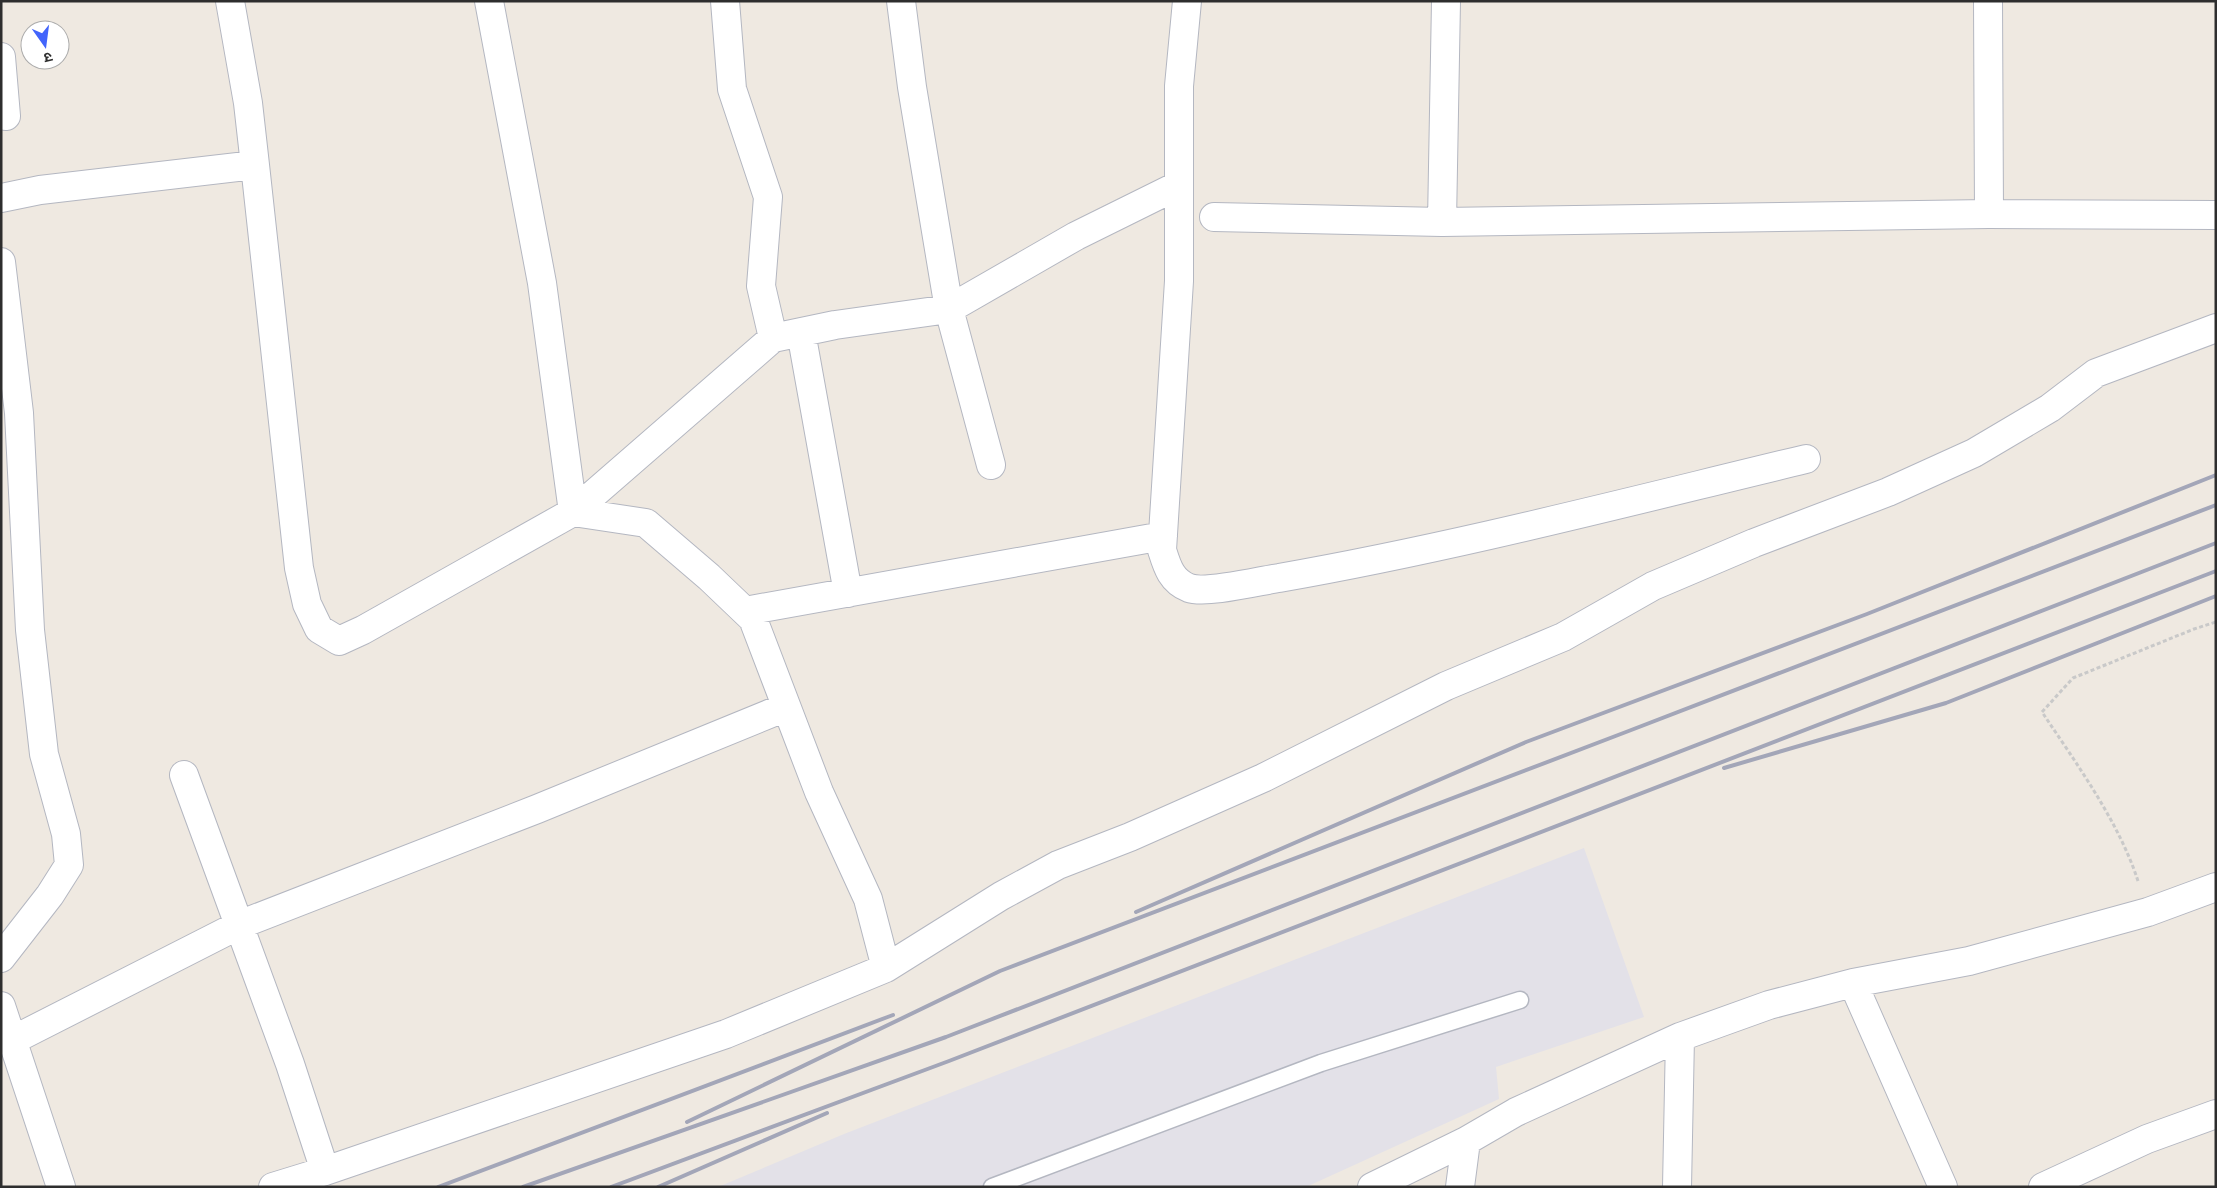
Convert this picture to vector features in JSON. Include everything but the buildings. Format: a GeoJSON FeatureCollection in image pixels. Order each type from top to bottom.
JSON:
{"type":"FeatureCollection","features":[{"type":"Feature","properties":{"kind":"street"},"geometry":{"type":"LineString","coordinates":[[230,1],[248,103],[300,568],[307,604],[319,629],[339,641],[363,630],[573,512],[774,338],[835,325],[949,309],[1076,236],[1179,185]]}},
{"type":"Feature","properties":{"kind":"street"},"geometry":{"type":"LineString","coordinates":[[489,1],[542,283],[573,512]]}},
{"type":"Feature","properties":{"kind":"street"},"geometry":{"type":"LineString","coordinates":[[725,1],[732,89],[768,197],[760,286],[774,338]]}},
{"type":"Feature","properties":{"kind":"street"},"geometry":{"type":"LineString","coordinates":[[900,1],[912,87],[949,309],[991,466]]}},
{"type":"Feature","properties":{"kind":"street"},"geometry":{"type":"LineString","coordinates":[[1187,1],[1180,86],[1179,281],[1162,536],[1162,550],[1170,574],[1190,588],[1215,588],[1326,570],[1498,532],[1806,459]]}},
{"type":"Feature","properties":{"kind":"street"},"geometry":{"type":"LineString","coordinates":[[1442,222],[1446,1]]}},
{"type":"Feature","properties":{"kind":"street"},"geometry":{"type":"LineString","coordinates":[[1988,1],[1989,214]]}},
{"type":"Feature","properties":{"kind":"street"},"geometry":{"type":"LineString","coordinates":[[1,57],[6,116]]}},
{"type":"Feature","properties":{"kind":"street"},"geometry":{"type":"LineString","coordinates":[[1,198],[40,190],[255,165]]}},
{"type":"Feature","properties":{"kind":"street"},"geometry":{"type":"LineString","coordinates":[[1214,217],[1442,222],[1989,214],[2216,214]]}},
{"type":"Feature","properties":{"kind":"street"},"geometry":{"type":"LineString","coordinates":[[1,262],[19,413],[30,630],[44,754],[66,834],[69,865],[50,895],[1,958]]}},
{"type":"Feature","properties":{"kind":"street"},"geometry":{"type":"LineString","coordinates":[[274,1187],[726,1034],[886,968],[993,901],[1058,865],[1130,837],[1263,778],[1446,686],[1563,637],[1653,586],[1754,543],[1888,492],[1974,453],[2050,408],[2096,373],[2216,328]]}},
{"type":"Feature","properties":{"kind":"street"},"geometry":{"type":"LineString","coordinates":[[801,332],[848,593]]}},
{"type":"Feature","properties":{"kind":"street"},"geometry":{"type":"LineString","coordinates":[[573,512],[646,523],[710,577],[753,619],[819,792],[868,899],[886,968]]}},
{"type":"Feature","properties":{"kind":"street"},"geometry":{"type":"LineString","coordinates":[[745,611],[1162,536]]}},
{"type":"Feature","properties":{"kind":"street"},"geometry":{"type":"LineString","coordinates":[[13,1040],[240,924],[537,809],[786,707]]}},
{"type":"Feature","properties":{"kind":"street"},"geometry":{"type":"LineString","coordinates":[[184,775],[290,1064],[325,1171]]}},
{"type":"Feature","properties":{"kind":"street"},"geometry":{"type":"LineString","coordinates":[[1372,1187],[1466,1141],[1516,1112],[1680,1037],[1768,1005],[1852,983],[1969,961],[2148,912],[2216,887]]}},
{"type":"Feature","properties":{"kind":"street"},"geometry":{"type":"LineString","coordinates":[[1852,983],[1944,1187]]}},
{"type":"Feature","properties":{"kind":"street"},"geometry":{"type":"LineString","coordinates":[[1,1006],[61,1187]]}},
{"type":"Feature","properties":{"kind":"street"},"geometry":{"type":"LineString","coordinates":[[1676,1187],[1680,1037]]}},
{"type":"Feature","properties":{"kind":"street"},"geometry":{"type":"LineString","coordinates":[[2043,1187],[2147,1139],[2216,1114]]}},
{"type":"Feature","properties":{"kind":"street"},"geometry":{"type":"LineString","coordinates":[[1460,1187],[1466,1141]]}},
{"type":"Feature","properties":{"kind":"lane"},"geometry":{"type":"LineString","coordinates":[[992,1187],[1321,1063],[1520,1000]]}},
{"type":"Feature","properties":{"kind":"path"},"geometry":{"type":"LineString","coordinates":[[2148,912],[2129,853],[2078,766],[2042,712],[2073,678],[2194,629],[2216,622]]}},
{"type":"Feature","properties":{"kind":"shaded area"},"geometry":{"type":"Polygon","coordinates":[[[1584,848],[1644,1017],[1496,1067],[1499,1099],[1306,1187],[718,1187],[844,1134],[1584,848]]]}},
{"type":"Feature","properties":{"kind":"railway"},"geometry":{"type":"LineString","coordinates":[[1136,912],[1526,742],[1867,614],[2216,475]]}},
{"type":"Feature","properties":{"kind":"railway"},"geometry":{"type":"LineString","coordinates":[[687,1122],[1000,971],[2216,505]]}},
{"type":"Feature","properties":{"kind":"railway"},"geometry":{"type":"LineString","coordinates":[[523,1187],[946,1037],[2216,543]]}},
{"type":"Feature","properties":{"kind":"railway"},"geometry":{"type":"LineString","coordinates":[[611,1187],[949,1061],[2216,571]]}},
{"type":"Feature","properties":{"kind":"railway"},"geometry":{"type":"LineString","coordinates":[[1724,768],[1946,703],[2216,596]]}},
{"type":"Feature","properties":{"kind":"railway"},"geometry":{"type":"LineString","coordinates":[[438,1187],[893,1015]]}},
{"type":"Feature","properties":{"kind":"railway"},"geometry":{"type":"LineString","coordinates":[[658,1187],[827,1113]]}}]}
